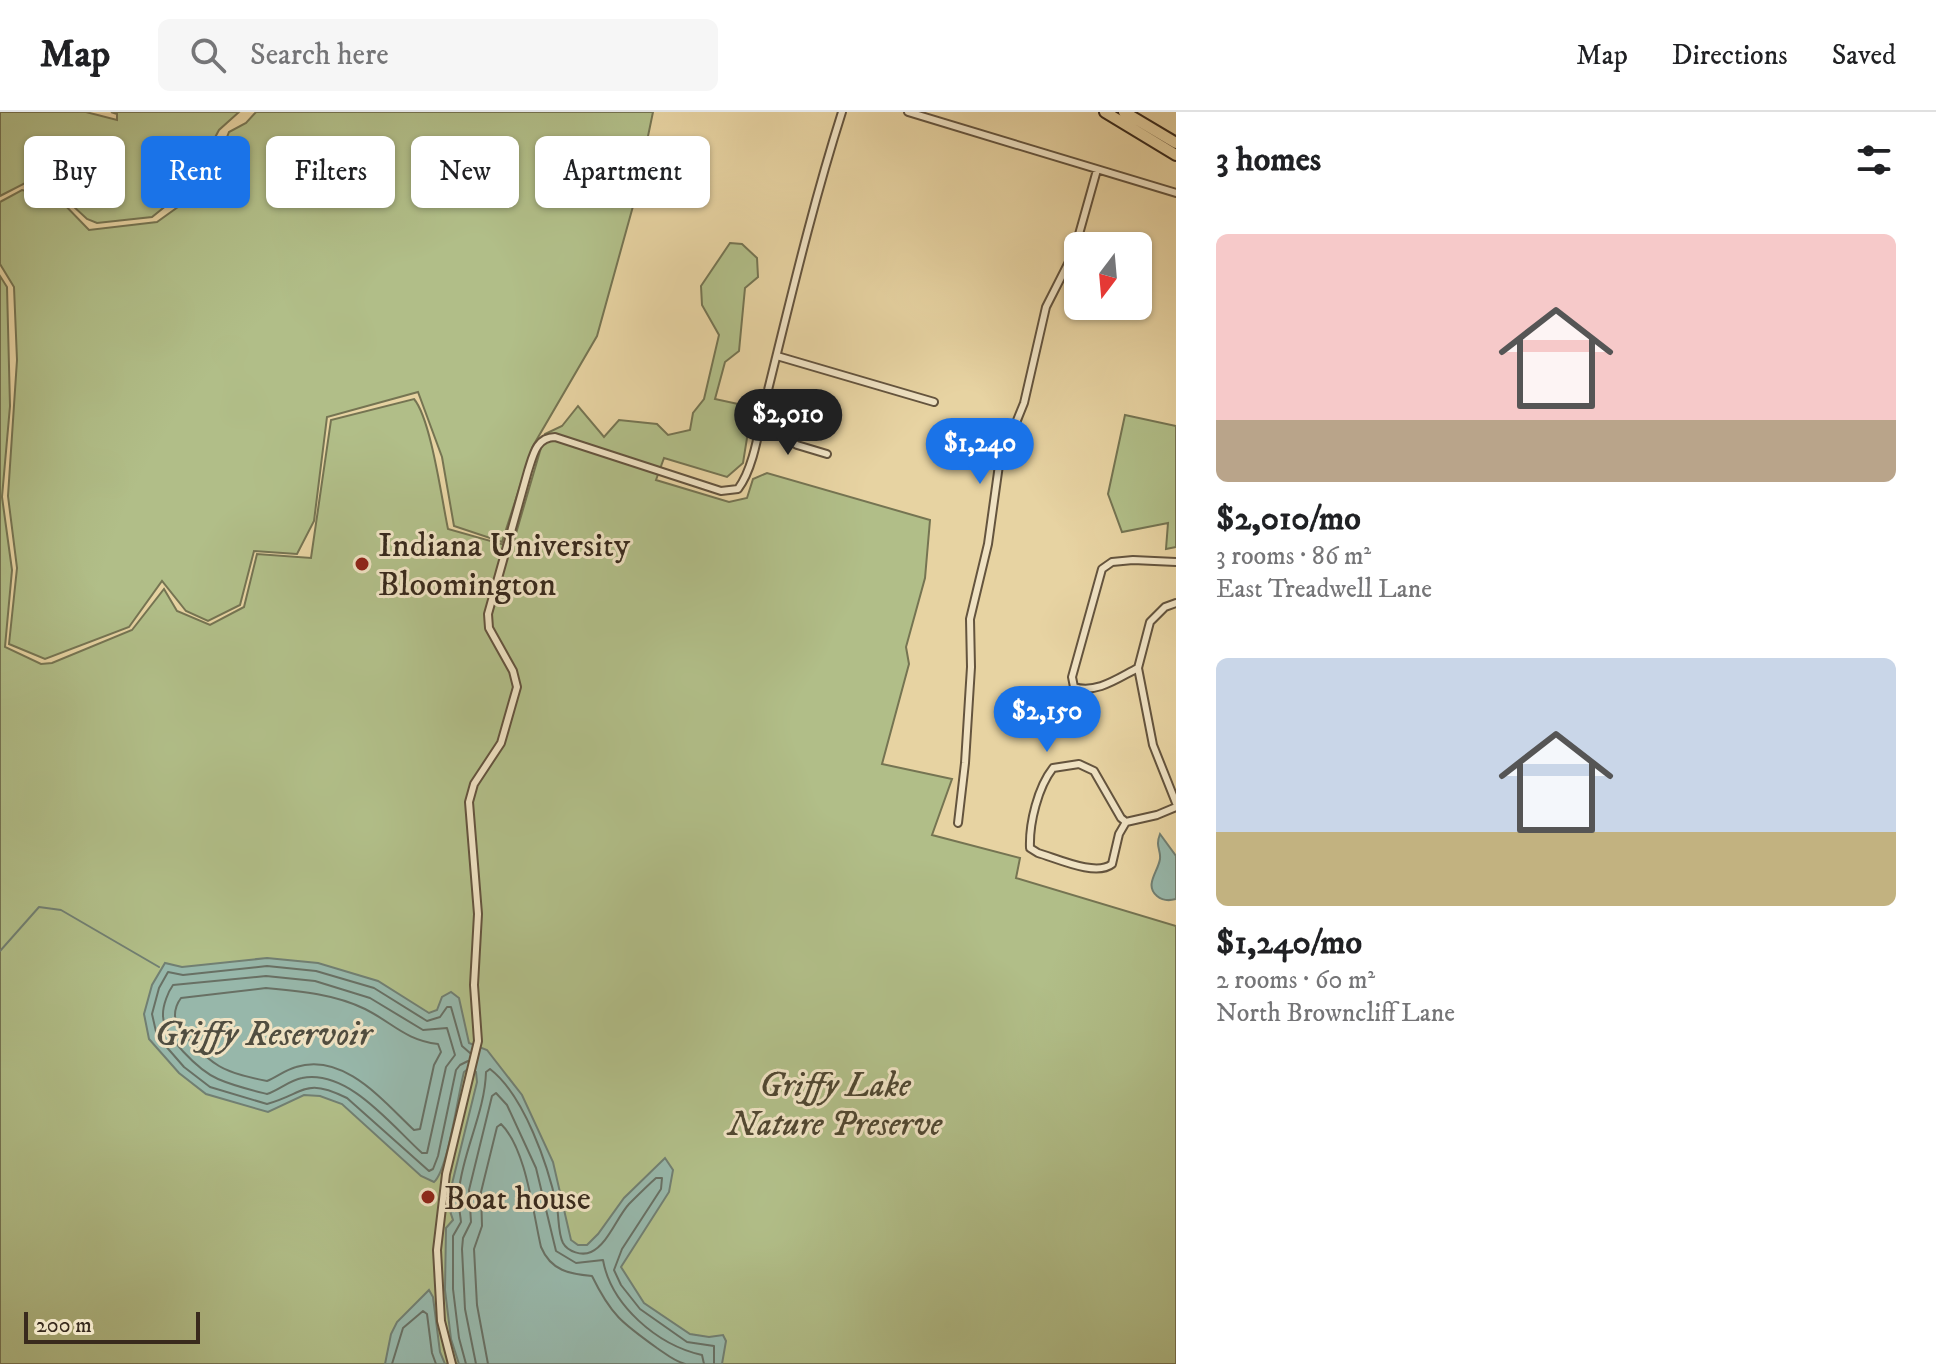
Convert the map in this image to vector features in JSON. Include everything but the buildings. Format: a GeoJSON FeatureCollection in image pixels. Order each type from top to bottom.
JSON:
{"type":"FeatureCollection","features":[{"type":"Feature","properties":{"kind":"highway"},"geometry":{"type":"LineString","coordinates":[[1105,112],[1176,155]]}},
{"type":"Feature","properties":{"kind":"highway"},"geometry":{"type":"LineString","coordinates":[[1124,112],[1176,143]]}},
{"type":"Feature","properties":{"kind":"street"},"geometry":{"type":"LineString","coordinates":[[452,1364],[441,1321],[438,1228],[446,1174],[478,1041],[474,985],[478,914],[469,802],[474,784],[501,743],[516,695],[513,671],[489,628],[488,614],[535,450],[545,438],[555,437],[721,491],[738,489],[743,483],[759,426],[842,112]]}},
{"type":"Feature","properties":{"kind":"street"},"geometry":{"type":"LineString","coordinates":[[908,112],[1176,193]]}},
{"type":"Feature","properties":{"kind":"street"},"geometry":{"type":"LineString","coordinates":[[958,823],[971,667],[970,619],[990,534],[999,465],[1024,403],[1046,307],[1074,252],[1097,170]]}},
{"type":"Feature","properties":{"kind":"street"},"geometry":{"type":"LineString","coordinates":[[777,356],[934,402]]}},
{"type":"Feature","properties":{"kind":"street"},"geometry":{"type":"LineString","coordinates":[[759,426],[771,429],[797,445],[827,454]]}},
{"type":"Feature","properties":{"kind":"street"},"geometry":{"type":"LineString","coordinates":[[1138,668],[1099,688],[1084,690],[1074,687],[1072,677],[1102,569],[1112,562],[1133,560],[1176,562]]}},
{"type":"Feature","properties":{"kind":"street"},"geometry":{"type":"LineString","coordinates":[[1126,822],[1119,834],[1112,864],[1104,870],[1038,853],[1030,848],[1029,838],[1044,780],[1053,768],[1079,764],[1089,767],[1126,822],[1148,818],[1176,805],[1153,745],[1138,668],[1150,622],[1165,607],[1176,603]]}},
{"type":"Feature","properties":{"kind":"green space"},"geometry":{"type":"Polygon","coordinates":[[[0,112],[86,112],[117,120],[117,114],[111,112],[239,112],[216,136],[141,136],[141,208],[163,208],[152,217],[97,223],[75,208],[125,208],[125,136],[24,136],[24,184],[0,196],[0,112]]]}},
{"type":"Feature","properties":{"kind":"green space"},"geometry":{"type":"Polygon","coordinates":[[[256,112],[653,112],[648,136],[535,136],[535,208],[633,208],[597,336],[533,446],[502,542],[454,526],[442,457],[418,392],[327,417],[314,521],[297,554],[254,551],[240,605],[208,621],[186,611],[162,581],[129,627],[45,659],[9,644],[17,568],[8,496],[17,360],[14,287],[0,264],[0,202],[24,190],[24,208],[68,208],[89,230],[157,222],[176,208],[250,208],[250,136],[227,136],[256,112]]]}},
{"type":"Feature","properties":{"kind":"green space","name":"Griffy Lake Nature Preserve"},"geometry":{"type":"Polygon","coordinates":[[[730,243],[742,244],[757,258],[758,277],[745,288],[739,351],[725,362],[715,399],[752,407],[743,463],[727,477],[664,458],[656,480],[729,502],[747,498],[753,479],[767,473],[930,520],[925,578],[906,647],[909,664],[882,764],[952,779],[932,835],[1020,858],[1016,878],[1176,926],[1176,1364],[0,1364],[0,276],[7,287],[10,406],[2,497],[12,570],[5,647],[41,664],[52,663],[132,630],[164,589],[177,611],[210,625],[244,607],[257,554],[311,558],[331,420],[414,399],[431,442],[448,529],[512,547],[545,434],[562,426],[578,406],[604,437],[619,420],[657,424],[668,435],[690,430],[693,413],[704,399],[719,335],[702,305],[701,286],[730,243]]]}},
{"type":"Feature","properties":{"kind":"green space"},"geometry":{"type":"Polygon","coordinates":[[[1125,415],[1176,426],[1176,547],[1166,549],[1168,523],[1122,532],[1108,494],[1125,415]]]}},
{"type":"Feature","properties":{"kind":"water"},"geometry":{"type":"Polygon","coordinates":[[[1160,834],[1176,856],[1176,899],[1173,900],[1159,898],[1152,887],[1160,859],[1160,834]]]}},
{"type":"Feature","properties":{"kind":"water","name":"Griffy Reservoir"},"geometry":{"type":"Polygon","coordinates":[[[267,958],[318,963],[378,981],[429,1013],[437,1010],[442,997],[451,992],[459,998],[469,1043],[487,1050],[522,1095],[553,1162],[571,1240],[578,1245],[587,1245],[598,1234],[624,1198],[665,1158],[673,1170],[669,1192],[621,1267],[644,1303],[690,1334],[709,1337],[723,1335],[726,1341],[722,1364],[459,1364],[451,1339],[445,1290],[446,1228],[453,1220],[450,1211],[451,1188],[477,1082],[476,1072],[468,1069],[464,1072],[444,1163],[434,1182],[421,1176],[342,1104],[320,1096],[304,1095],[268,1112],[206,1094],[179,1073],[149,1039],[144,1014],[152,985],[165,963],[182,967],[267,958]]]}},
{"type":"Feature","properties":{"kind":"water"},"geometry":{"type":"Polygon","coordinates":[[[429,1290],[433,1297],[440,1352],[445,1364],[385,1364],[391,1334],[397,1322],[429,1290]]]}},
{"type":"Feature","properties":{"kind":"waterway"},"geometry":{"type":"LineString","coordinates":[[0,951],[39,907],[61,910],[159,967]]}},
{"type":"Feature","properties":{"kind":"place","name":"Indiana University Bloomington"},"geometry":{"type":"Point","coordinates":[362,564]}},
{"type":"Feature","properties":{"kind":"place","name":"Boat house"},"geometry":{"type":"Point","coordinates":[428,1197]}}]}
